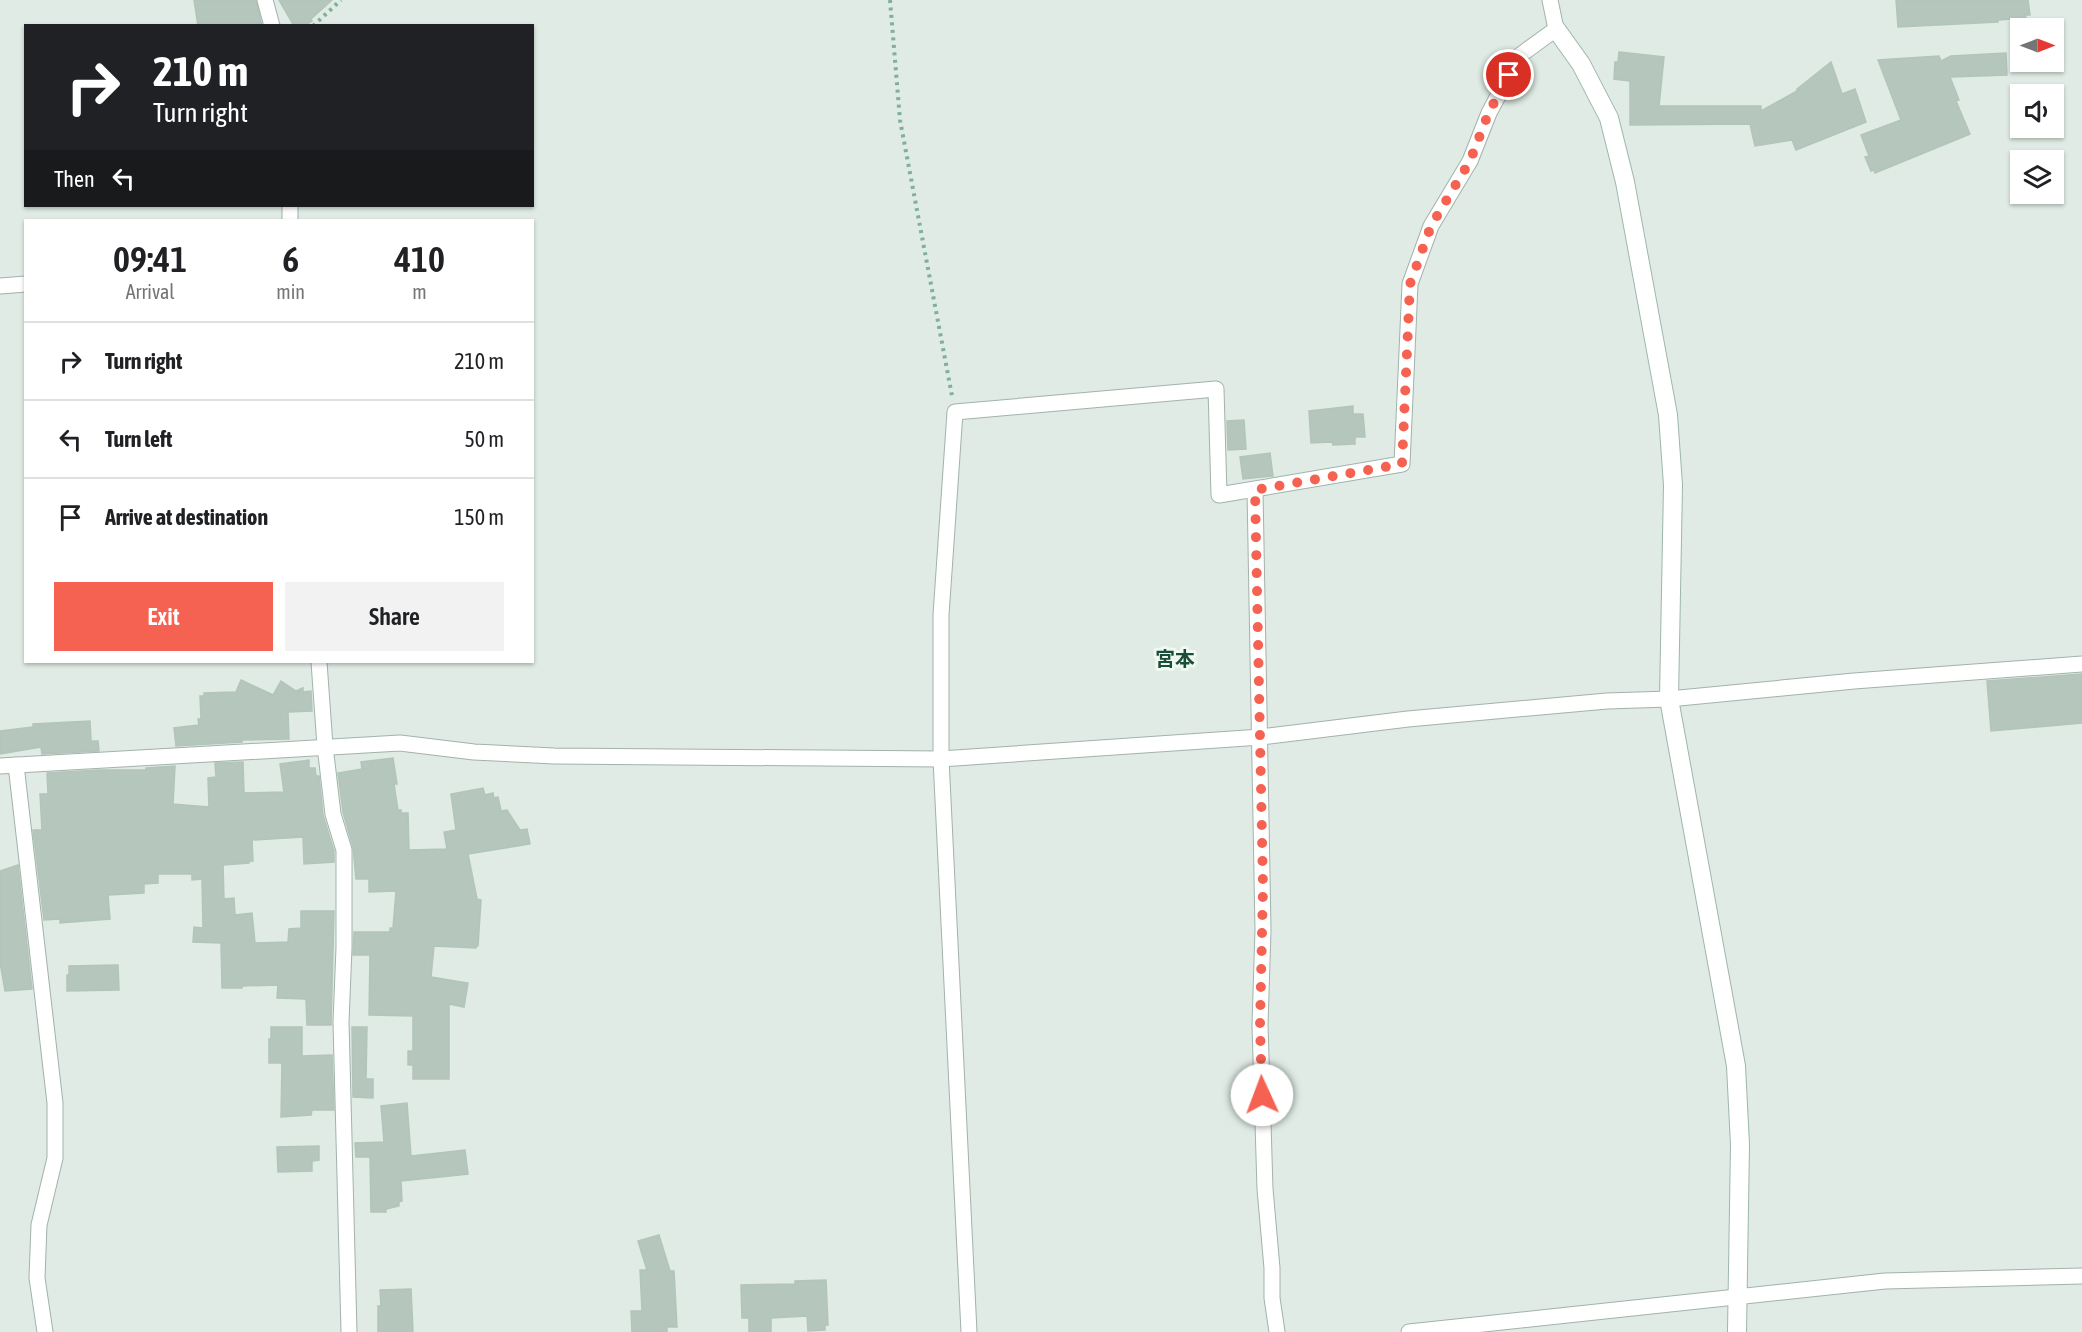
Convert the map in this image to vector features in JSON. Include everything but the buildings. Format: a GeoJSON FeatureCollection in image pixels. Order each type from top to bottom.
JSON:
{"type":"FeatureCollection","features":[{"type":"Feature","properties":{"kind":"street"},"geometry":{"type":"LineString","coordinates":[[266,0],[272,24]]}},
{"type":"Feature","properties":{"kind":"street"},"geometry":{"type":"LineString","coordinates":[[1550,0],[1556,29],[1581,64],[1610,118],[1625,182],[1668,415],[1673,485],[1669,699],[1736,1066],[1740,1145],[1737,1332]]}},
{"type":"Feature","properties":{"kind":"street"},"geometry":{"type":"LineString","coordinates":[[969,1332],[941,759],[941,615],[955,412],[1216,389],[1219,495],[1402,464],[1410,284],[1431,226],[1470,161],[1489,112],[1519,56],[1556,29]]}},
{"type":"Feature","properties":{"kind":"street"},"geometry":{"type":"LineString","coordinates":[[0,286],[24,284]]}},
{"type":"Feature","properties":{"kind":"street"},"geometry":{"type":"LineString","coordinates":[[1255,490],[1263,930],[1260,1025],[1265,1189],[1272,1268],[1272,1298],[1277,1332]]}},
{"type":"Feature","properties":{"kind":"street"},"geometry":{"type":"LineString","coordinates":[[319,663],[333,814],[344,850],[341,1022],[349,1332]]}},
{"type":"Feature","properties":{"kind":"street"},"geometry":{"type":"LineString","coordinates":[[0,766],[400,743],[474,752],[554,756],[941,759],[1261,737],[1408,719],[1607,701],[1669,699],[1854,681],[2082,664]]}},
{"type":"Feature","properties":{"kind":"street"},"geometry":{"type":"LineString","coordinates":[[16,765],[55,1103],[55,1158],[39,1225],[38,1278],[45,1332]]}},
{"type":"Feature","properties":{"kind":"street"},"geometry":{"type":"LineString","coordinates":[[1408,1332],[1885,1281],[2082,1276]]}},
{"type":"Feature","properties":{"kind":"path"},"geometry":{"type":"LineString","coordinates":[[315,24],[341,0]]}},
{"type":"Feature","properties":{"kind":"path"},"geometry":{"type":"LineString","coordinates":[[890,0],[900,120],[955,412]]}},
{"type":"Feature","properties":{"kind":"district","name":"宮本"},"geometry":{"type":"Point","coordinates":[1175,658]}},
{"type":"Feature","properties":{"kind":"route"},"geometry":{"type":"LineString","coordinates":[[1262,1095],[1260,1025],[1263,887],[1255,490],[1402,464],[1410,284],[1431,226],[1470,161],[1489,112],[1509,75]]}}]}
